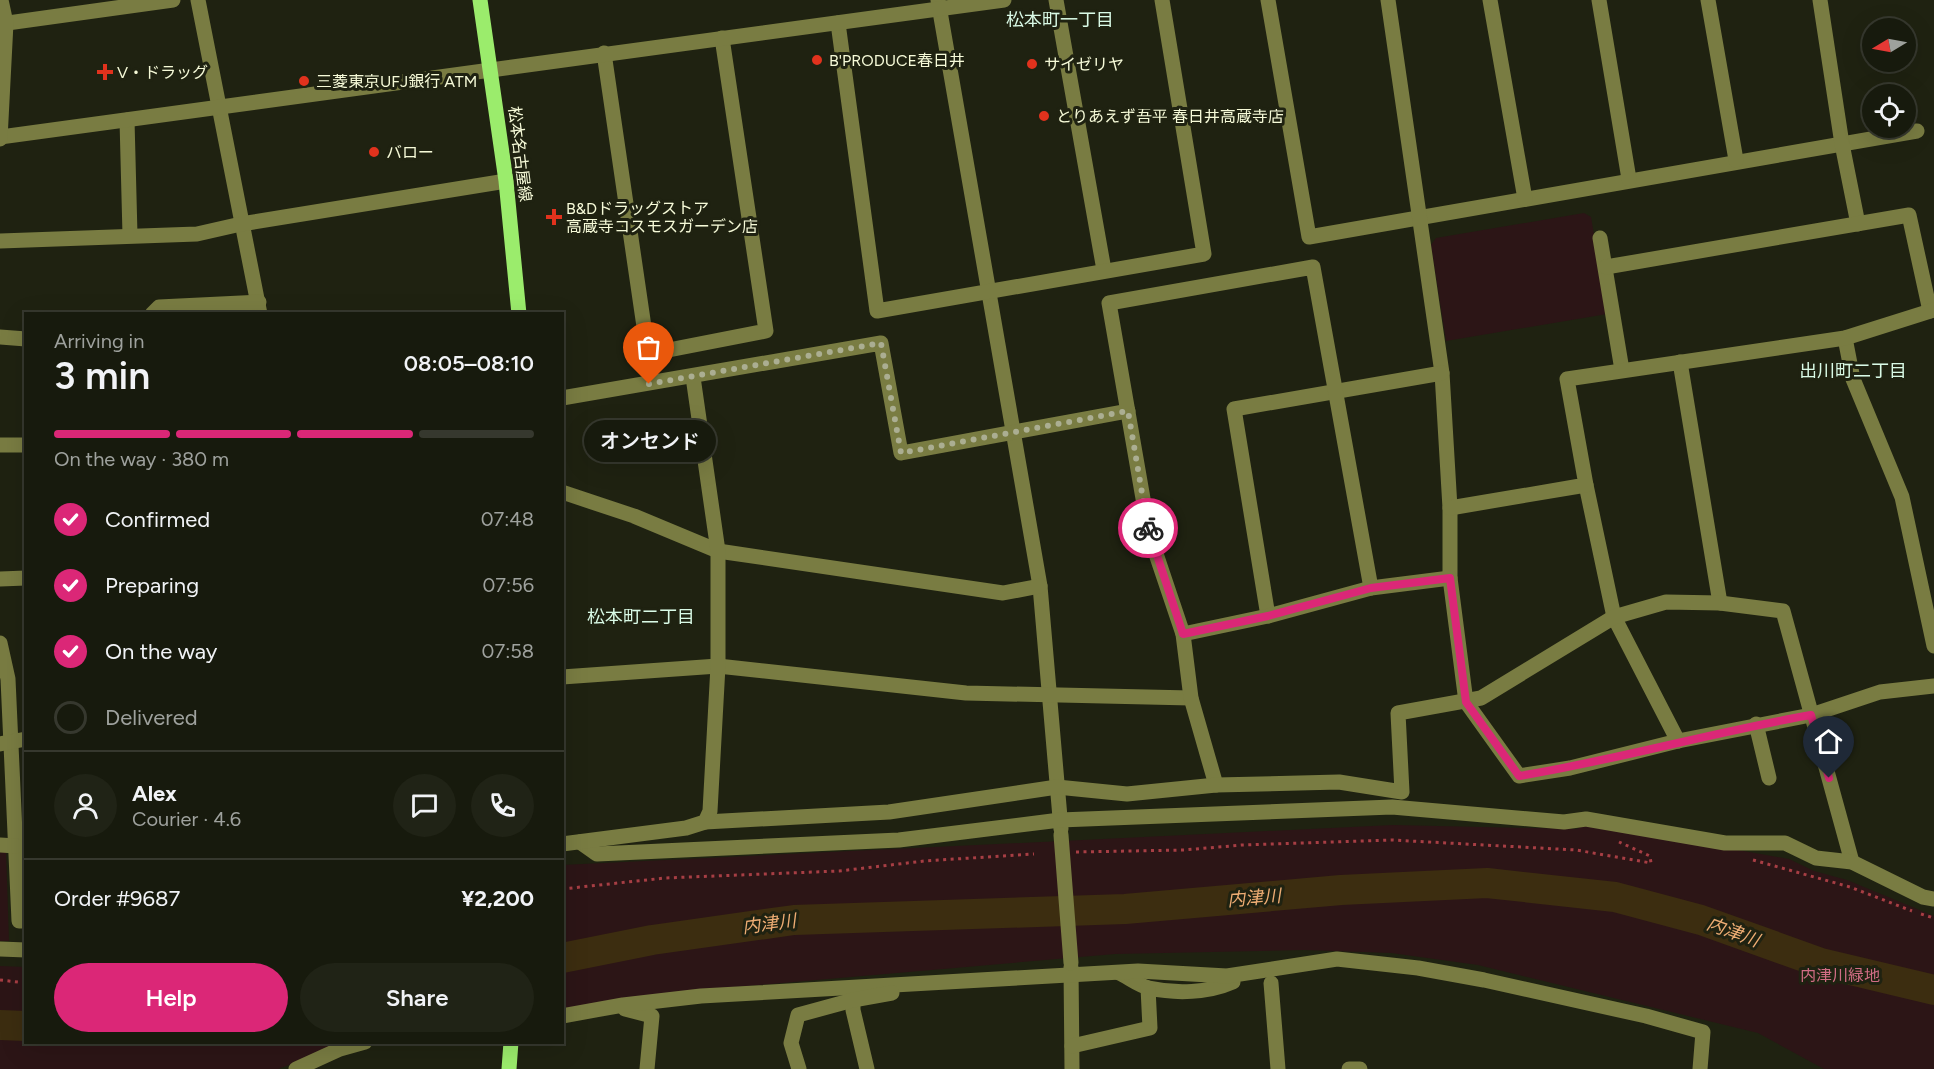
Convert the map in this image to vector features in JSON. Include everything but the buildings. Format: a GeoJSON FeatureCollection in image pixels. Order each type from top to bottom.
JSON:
{"type":"FeatureCollection","features":[{"type":"Feature","properties":{"kind":"main road","name":"松本名古屋線"},"geometry":{"type":"LineString","coordinates":[[480,0],[506,181],[519,312]]}},
{"type":"Feature","properties":{"kind":"main road"},"geometry":{"type":"LineString","coordinates":[[509,1069],[511,1044]]}},
{"type":"Feature","properties":{"kind":"street"},"geometry":{"type":"LineString","coordinates":[[1,0],[3,23],[0,138],[604,53],[838,23],[938,4],[1004,0]]}},
{"type":"Feature","properties":{"kind":"street"},"geometry":{"type":"LineString","coordinates":[[3,23],[174,0]]}},
{"type":"Feature","properties":{"kind":"street"},"geometry":{"type":"LineString","coordinates":[[154,312],[159,307],[260,308],[241,224],[198,0]]}},
{"type":"Feature","properties":{"kind":"street"},"geometry":{"type":"LineString","coordinates":[[1056,0],[1104,270]]}},
{"type":"Feature","properties":{"kind":"street"},"geometry":{"type":"LineString","coordinates":[[838,23],[877,311],[1204,254],[1162,0]]}},
{"type":"Feature","properties":{"kind":"street"},"geometry":{"type":"LineString","coordinates":[[1268,0],[1309,237],[1736,160],[1917,131]]}},
{"type":"Feature","properties":{"kind":"street"},"geometry":{"type":"LineString","coordinates":[[1388,0],[1442,373],[1450,508],[1450,578],[1466,702],[1519,776],[1570,768],[1678,741],[1811,715],[1880,692],[1934,686]]}},
{"type":"Feature","properties":{"kind":"street"},"geometry":{"type":"LineString","coordinates":[[1490,0],[1525,199]]}},
{"type":"Feature","properties":{"kind":"street"},"geometry":{"type":"LineString","coordinates":[[1599,0],[1629,179]]}},
{"type":"Feature","properties":{"kind":"street"},"geometry":{"type":"LineString","coordinates":[[1708,0],[1736,160]]}},
{"type":"Feature","properties":{"kind":"street"},"geometry":{"type":"LineString","coordinates":[[1820,0],[1842,144],[1858,224]]}},
{"type":"Feature","properties":{"kind":"street"},"geometry":{"type":"LineString","coordinates":[[938,4],[1040,586],[1071,970],[1072,1069]]}},
{"type":"Feature","properties":{"kind":"street"},"geometry":{"type":"LineString","coordinates":[[604,53],[648,354],[766,331],[722,38]]}},
{"type":"Feature","properties":{"kind":"street"},"geometry":{"type":"LineString","coordinates":[[127,120],[130,235]]}},
{"type":"Feature","properties":{"kind":"street"},"geometry":{"type":"LineString","coordinates":[[0,241],[197,234],[241,224],[506,181]]}},
{"type":"Feature","properties":{"kind":"street"},"geometry":{"type":"LineString","coordinates":[[1606,267],[1909,215],[1932,311],[1845,338],[1568,379],[1586,485],[1614,617],[1678,741]]}},
{"type":"Feature","properties":{"kind":"street"},"geometry":{"type":"LineString","coordinates":[[1600,238],[1622,370]]}},
{"type":"Feature","properties":{"kind":"street"},"geometry":{"type":"LineString","coordinates":[[1216,785],[1191,698],[1183,634],[1149,534],[1109,303],[1313,267],[1371,588]]}},
{"type":"Feature","properties":{"kind":"street"},"geometry":{"type":"LineString","coordinates":[[0,338],[24,339]]}},
{"type":"Feature","properties":{"kind":"street"},"geometry":{"type":"LineString","coordinates":[[1845,338],[1853,379],[1902,497],[1934,646]]}},
{"type":"Feature","properties":{"kind":"street"},"geometry":{"type":"LineString","coordinates":[[564,398],[881,343],[901,453],[1015,434],[1128,411]]}},
{"type":"Feature","properties":{"kind":"street"},"geometry":{"type":"LineString","coordinates":[[1680,362],[1720,603]]}},
{"type":"Feature","properties":{"kind":"street"},"geometry":{"type":"LineString","coordinates":[[1268,616],[1234,409],[1442,373]]}},
{"type":"Feature","properties":{"kind":"street"},"geometry":{"type":"LineString","coordinates":[[693,377],[718,551],[718,666],[710,811],[705,822]]}},
{"type":"Feature","properties":{"kind":"street"},"geometry":{"type":"LineString","coordinates":[[0,445],[24,446]]}},
{"type":"Feature","properties":{"kind":"street"},"geometry":{"type":"LineString","coordinates":[[1450,508],[1586,485]]}},
{"type":"Feature","properties":{"kind":"street"},"geometry":{"type":"LineString","coordinates":[[564,493],[634,516],[718,551],[1003,593],[1040,586]]}},
{"type":"Feature","properties":{"kind":"street"},"geometry":{"type":"LineString","coordinates":[[0,579],[24,578]]}},
{"type":"Feature","properties":{"kind":"street"},"geometry":{"type":"LineString","coordinates":[[1183,634],[1268,616],[1371,588],[1450,578]]}},
{"type":"Feature","properties":{"kind":"street"},"geometry":{"type":"LineString","coordinates":[[564,844],[660,833],[705,822],[888,812],[1057,787],[1127,794],[1216,785],[1339,782],[1401,792],[1398,713],[1481,698],[1614,617],[1666,602],[1720,603],[1783,611],[1852,862]]}},
{"type":"Feature","properties":{"kind":"street"},"geometry":{"type":"LineString","coordinates":[[0,643],[8,679],[19,921],[24,921]]}},
{"type":"Feature","properties":{"kind":"street"},"geometry":{"type":"LineString","coordinates":[[564,677],[718,666],[966,693],[1191,698]]}},
{"type":"Feature","properties":{"kind":"street"},"geometry":{"type":"LineString","coordinates":[[1756,724],[1769,778]]}},
{"type":"Feature","properties":{"kind":"street"},"geometry":{"type":"LineString","coordinates":[[580,842],[597,854],[899,840],[1392,807],[1564,822],[1586,819],[1725,843],[1785,843],[1816,858],[1852,862],[1923,897],[1934,899]]}},
{"type":"Feature","properties":{"kind":"street"},"geometry":{"type":"LineString","coordinates":[[0,845],[16,846]]}},
{"type":"Feature","properties":{"kind":"street"},"geometry":{"type":"LineString","coordinates":[[0,949],[24,950]]}},
{"type":"Feature","properties":{"kind":"street"},"geometry":{"type":"LineString","coordinates":[[1119,972],[1148,988],[1200,991],[1215,990],[1230,979],[1337,959],[1418,968],[1646,1016],[1703,1032],[1700,1069]]}},
{"type":"Feature","properties":{"kind":"street"},"geometry":{"type":"LineString","coordinates":[[564,1016],[623,1005],[701,996],[924,983],[1071,970],[1271,982],[1291,967]]}},
{"type":"Feature","properties":{"kind":"street"},"geometry":{"type":"LineString","coordinates":[[1271,982],[1278,1069]]}},
{"type":"Feature","properties":{"kind":"street"},"geometry":{"type":"LineString","coordinates":[[799,1069],[791,1043],[798,1015],[853,1000],[912,990],[924,983]]}},
{"type":"Feature","properties":{"kind":"street"},"geometry":{"type":"LineString","coordinates":[[1072,1046],[1150,1028],[1148,988]]}},
{"type":"Feature","properties":{"kind":"street"},"geometry":{"type":"LineString","coordinates":[[853,1000],[853,1010],[867,1069]]}},
{"type":"Feature","properties":{"kind":"street"},"geometry":{"type":"LineString","coordinates":[[623,1005],[625,1010],[652,1016],[646,1069]]}},
{"type":"Feature","properties":{"kind":"street"},"geometry":{"type":"LineString","coordinates":[[296,1069],[359,1044]]}},
{"type":"Feature","properties":{"kind":"street"},"geometry":{"type":"LineString","coordinates":[[1349,1069],[1360,1069]]}},
{"type":"Feature","properties":{"kind":"path"},"geometry":{"type":"LineString","coordinates":[[1075,852],[1392,840],[1576,850],[1651,863],[1650,856],[1618,842]]}},
{"type":"Feature","properties":{"kind":"path"},"geometry":{"type":"LineString","coordinates":[[564,889],[665,878],[839,871],[924,861],[1034,854]]}},
{"type":"Feature","properties":{"kind":"path"},"geometry":{"type":"LineString","coordinates":[[1750,860],[1850,887],[1934,918]]}},
{"type":"Feature","properties":{"kind":"path"},"geometry":{"type":"LineString","coordinates":[[0,980],[24,983]]}},
{"type":"Feature","properties":{"kind":"green space"},"geometry":{"type":"Polygon","coordinates":[[[1584,213],[1591,217],[1607,314],[1446,341],[1431,245],[1436,238],[1584,213]]]}},
{"type":"Feature","properties":{"kind":"green space","name":"内津川緑地"},"geometry":{"type":"Polygon","coordinates":[[[1587,823],[1789,859],[1814,871],[1847,880],[1934,916],[1934,1069],[1824,1069],[1758,1033],[1478,965],[1391,953],[1304,950],[1115,954],[701,990],[564,1011],[564,865],[1393,825],[1577,829],[1587,823]]]}},
{"type":"Feature","properties":{"kind":"green space"},"geometry":{"type":"Polygon","coordinates":[[[0,851],[6,851],[9,941],[0,941],[0,851]]]}},
{"type":"Feature","properties":{"kind":"green space"},"geometry":{"type":"Polygon","coordinates":[[[0,966],[24,967],[24,1044],[346,1044],[278,1069],[0,1069],[0,966]]]}},
{"type":"Feature","properties":{"kind":"waterway","name":"内津川"},"geometry":{"type":"LineString","coordinates":[[564,958],[652,940],[794,920],[1125,909],[1341,890],[1487,883],[1615,897],[1701,920],[1821,963],[1934,990]]}},
{"type":"Feature","properties":{"kind":"waterway","name":"内津川"},"geometry":{"type":"LineString","coordinates":[[0,1025],[24,1026]]}},
{"type":"Feature","properties":{"kind":"way so far"},"geometry":{"type":"LineString","coordinates":[[649,384],[881,343],[901,453],[1015,434],[1128,411],[1148,528]]}},
{"type":"Feature","properties":{"kind":"place","name":"B'PRODUCE春日井"},"geometry":{"type":"Point","coordinates":[817,60]}},
{"type":"Feature","properties":{"kind":"place","name":"サイゼリヤ"},"geometry":{"type":"Point","coordinates":[1032,64]}},
{"type":"Feature","properties":{"kind":"place","name":"V・ドラッグ"},"geometry":{"type":"Point","coordinates":[105,72]}},
{"type":"Feature","properties":{"kind":"place","name":"三菱東京UFJ銀行 ATM"},"geometry":{"type":"Point","coordinates":[304,81]}},
{"type":"Feature","properties":{"kind":"place","name":"とりあえず吾平 春日井高蔵寺店"},"geometry":{"type":"Point","coordinates":[1044,116]}},
{"type":"Feature","properties":{"kind":"place","name":"バロー"},"geometry":{"type":"Point","coordinates":[374,152]}},
{"type":"Feature","properties":{"kind":"place","name":"B&Dドラッグストア 高蔵寺コスモスガーデン店"},"geometry":{"type":"Point","coordinates":[554,217]}},
{"type":"Feature","properties":{"kind":"place","name":"オンセンド"},"geometry":{"type":"Point","coordinates":[649,384]}},
{"type":"Feature","properties":{"kind":"district","name":"松本町一丁目"},"geometry":{"type":"Point","coordinates":[1060,20]}},
{"type":"Feature","properties":{"kind":"district","name":"出川町二丁目"},"geometry":{"type":"Point","coordinates":[1853,371]}},
{"type":"Feature","properties":{"kind":"district","name":"松本町二丁目"},"geometry":{"type":"Point","coordinates":[641,617]}},
{"type":"Feature","properties":{"kind":"route"},"geometry":{"type":"LineString","coordinates":[[1148,528],[1183,634],[1268,616],[1371,588],[1450,578],[1466,702],[1519,776],[1570,768],[1678,741],[1811,715],[1829,778]]}}]}
